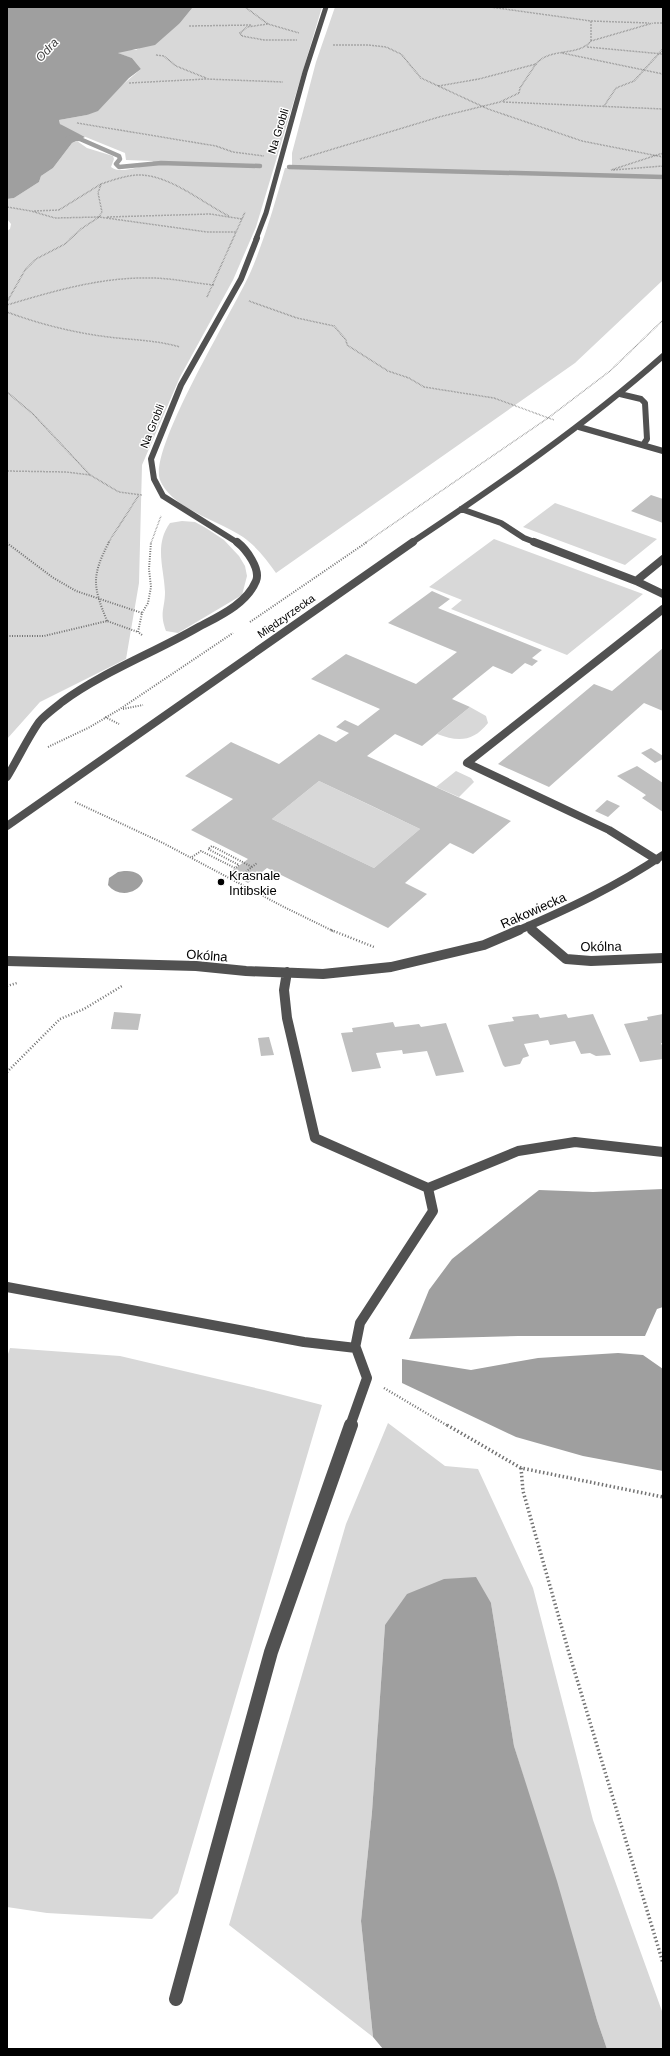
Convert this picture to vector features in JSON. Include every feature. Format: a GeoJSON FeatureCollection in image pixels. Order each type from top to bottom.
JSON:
{"type":"FeatureCollection","features":[{"type":"Feature","properties":{"kind":"street","name":"Na Grobli"},"geometry":{"type":"LineString","coordinates":[[163,496],[154,480],[151,460],[181,385],[241,279],[266,213],[280,159],[326,7]]}},
{"type":"Feature","properties":{"kind":"street","name":"Międzyrzecka"},"geometry":{"type":"LineString","coordinates":[[7,826],[53,792],[579,427],[620,394],[663,356]]}},
{"type":"Feature","properties":{"kind":"street"},"geometry":{"type":"LineString","coordinates":[[620,394],[641,399],[645,403],[647,439],[643,445]]}},
{"type":"Feature","properties":{"kind":"street"},"geometry":{"type":"LineString","coordinates":[[579,427],[663,451]]}},
{"type":"Feature","properties":{"kind":"street"},"geometry":{"type":"LineString","coordinates":[[7,776],[40,722],[63,702],[92,684],[162,648],[236,605],[247,596],[257,580],[257,574],[251,559],[235,540],[163,496]]}},
{"type":"Feature","properties":{"kind":"street"},"geometry":{"type":"LineString","coordinates":[[461,509],[501,523],[524,538],[636,581],[663,594]]}},
{"type":"Feature","properties":{"kind":"street"},"geometry":{"type":"LineString","coordinates":[[636,581],[663,559]]}},
{"type":"Feature","properties":{"kind":"street"},"geometry":{"type":"LineString","coordinates":[[660,858],[609,830],[467,763],[663,609]]}},
{"type":"Feature","properties":{"kind":"street","name":"Rakowiecka"},"geometry":{"type":"LineString","coordinates":[[404,965],[484,945],[572,907],[633,875],[660,858]]}},
{"type":"Feature","properties":{"kind":"street","name":"Okólna"},"geometry":{"type":"LineString","coordinates":[[528,926],[566,959],[591,961],[663,958]]}},
{"type":"Feature","properties":{"kind":"street","name":"Okólna"},"geometry":{"type":"LineString","coordinates":[[7,961],[196,966],[246,971],[323,974],[404,965]]}},
{"type":"Feature","properties":{"kind":"street"},"geometry":{"type":"LineString","coordinates":[[287,972],[284,990],[287,1018],[315,1138],[428,1188],[518,1151],[576,1142],[663,1152]]}},
{"type":"Feature","properties":{"kind":"street"},"geometry":{"type":"LineString","coordinates":[[176,1999],[271,1652],[367,1378],[356,1348],[360,1323],[433,1211],[428,1188]]}},
{"type":"Feature","properties":{"kind":"street"},"geometry":{"type":"LineString","coordinates":[[7,1287],[304,1342],[356,1348]]}},
{"type":"Feature","properties":{"kind":"path"},"geometry":{"type":"LineString","coordinates":[[245,7],[268,24],[302,34],[316,40]]}},
{"type":"Feature","properties":{"kind":"path"},"geometry":{"type":"LineString","coordinates":[[490,7],[591,21],[663,23]]}},
{"type":"Feature","properties":{"kind":"path"},"geometry":{"type":"LineString","coordinates":[[591,21],[591,41]]}},
{"type":"Feature","properties":{"kind":"path"},"geometry":{"type":"LineString","coordinates":[[586,47],[591,41],[653,23]]}},
{"type":"Feature","properties":{"kind":"path"},"geometry":{"type":"LineString","coordinates":[[189,26],[268,24]]}},
{"type":"Feature","properties":{"kind":"path"},"geometry":{"type":"LineString","coordinates":[[257,25],[247,27],[240,33],[242,36],[264,40],[316,40],[393,50],[406,59],[416,74],[481,107],[592,144],[663,157]]}},
{"type":"Feature","properties":{"kind":"path"},"geometry":{"type":"LineString","coordinates":[[280,159],[296,160],[394,130],[500,102],[519,93],[520,88],[542,57],[586,47],[663,54]]}},
{"type":"Feature","properties":{"kind":"path"},"geometry":{"type":"LineString","coordinates":[[604,106],[616,88],[634,81],[663,49]]}},
{"type":"Feature","properties":{"kind":"path"},"geometry":{"type":"LineString","coordinates":[[561,52],[663,74]]}},
{"type":"Feature","properties":{"kind":"path"},"geometry":{"type":"LineString","coordinates":[[156,55],[164,56],[176,66],[206,79]]}},
{"type":"Feature","properties":{"kind":"path"},"geometry":{"type":"LineString","coordinates":[[438,86],[479,79],[536,64]]}},
{"type":"Feature","properties":{"kind":"path"},"geometry":{"type":"LineString","coordinates":[[129,83],[206,79],[303,83]]}},
{"type":"Feature","properties":{"kind":"path"},"geometry":{"type":"LineString","coordinates":[[500,102],[525,101],[570,106],[663,109]]}},
{"type":"Feature","properties":{"kind":"path"},"geometry":{"type":"LineString","coordinates":[[77,124],[146,136],[193,142],[216,146],[233,152],[269,157]]}},
{"type":"Feature","properties":{"kind":"path"},"geometry":{"type":"LineString","coordinates":[[663,153],[611,170],[663,166]]}},
{"type":"Feature","properties":{"kind":"path"},"geometry":{"type":"LineString","coordinates":[[31,211],[59,210],[101,184],[125,177],[154,177],[165,179],[229,216]]}},
{"type":"Feature","properties":{"kind":"path"},"geometry":{"type":"LineString","coordinates":[[7,302],[25,270],[36,259],[65,244],[99,217],[102,212],[98,193],[101,184]]}},
{"type":"Feature","properties":{"kind":"path"},"geometry":{"type":"LineString","coordinates":[[7,207],[31,211],[55,218],[186,214],[229,216],[262,224]]}},
{"type":"Feature","properties":{"kind":"path"},"geometry":{"type":"LineString","coordinates":[[99,217],[207,232],[258,232]]}},
{"type":"Feature","properties":{"kind":"path"},"geometry":{"type":"LineString","coordinates":[[7,305],[56,291],[92,283],[119,280],[150,278],[237,286]]}},
{"type":"Feature","properties":{"kind":"path"},"geometry":{"type":"LineString","coordinates":[[231,295],[297,318],[334,326],[346,340],[347,345],[352,349],[388,371],[409,378],[424,387],[494,398],[548,418]]}},
{"type":"Feature","properties":{"kind":"path"},"geometry":{"type":"LineString","coordinates":[[7,312],[20,317],[63,328],[117,338],[163,342],[199,353]]}},
{"type":"Feature","properties":{"kind":"path"},"geometry":{"type":"LineString","coordinates":[[250,622],[548,418],[610,371],[663,320]]}},
{"type":"Feature","properties":{"kind":"path"},"geometry":{"type":"LineString","coordinates":[[7,392],[33,414],[90,475],[119,492],[163,496],[161,518],[152,539],[149,569],[152,587],[148,603],[142,613],[138,632]]}},
{"type":"Feature","properties":{"kind":"path"},"geometry":{"type":"LineString","coordinates":[[7,471],[66,472],[90,475]]}},
{"type":"Feature","properties":{"kind":"path"},"geometry":{"type":"LineString","coordinates":[[107,621],[95,585],[97,570],[115,530],[139,495]]}},
{"type":"Feature","properties":{"kind":"path"},"geometry":{"type":"LineString","coordinates":[[7,543],[52,577],[76,591],[99,600],[142,613]]}},
{"type":"Feature","properties":{"kind":"path"},"geometry":{"type":"LineString","coordinates":[[7,636],[44,636],[107,621],[138,632],[162,648]]}},
{"type":"Feature","properties":{"kind":"path"},"geometry":{"type":"LineString","coordinates":[[21,753],[37,752],[90,727],[120,709],[237,631]]}},
{"type":"Feature","properties":{"kind":"path"},"geometry":{"type":"LineString","coordinates":[[105,717],[120,725]]}},
{"type":"Feature","properties":{"kind":"path"},"geometry":{"type":"LineString","coordinates":[[53,792],[192,857],[234,882],[351,939],[379,949]]}},
{"type":"Feature","properties":{"kind":"path"},"geometry":{"type":"LineString","coordinates":[[192,857],[201,850],[235,868],[239,865],[208,849],[212,846],[252,867]]}},
{"type":"Feature","properties":{"kind":"path"},"geometry":{"type":"LineString","coordinates":[[238,878],[257,863]]}},
{"type":"Feature","properties":{"kind":"path"},"geometry":{"type":"LineString","coordinates":[[7,1072],[60,1019],[84,1009],[129,983]]}},
{"type":"Feature","properties":{"kind":"path"},"geometry":{"type":"LineString","coordinates":[[367,1378],[521,1468],[663,1497]]}},
{"type":"Feature","properties":{"kind":"path"},"geometry":{"type":"LineString","coordinates":[[521,1468],[523,1491],[556,1609],[663,1963]]}},
{"type":"Feature","properties":{"kind":"shaded area"},"geometry":{"type":"Polygon","coordinates":[[[193,7],[322,7],[256,227],[233,280],[180,377],[142,465],[139,583],[126,659],[40,702],[7,739],[7,231],[10,229],[11,224],[7,219],[7,199],[14,198],[39,182],[41,176],[53,168],[72,143],[77,141],[87,148],[113,156],[114,159],[111,167],[115,169],[125,170],[151,165],[153,161],[126,160],[125,153],[66,129],[60,124],[59,120],[87,115],[141,69],[132,58],[117,53],[127,50],[136,50],[180,23],[193,7]]]}},
{"type":"Feature","properties":{"kind":"shaded area"},"geometry":{"type":"Polygon","coordinates":[[[335,7],[663,7],[663,176],[292,166],[292,153],[316,62],[335,7]]]}},
{"type":"Feature","properties":{"kind":"shaded area"},"geometry":{"type":"Polygon","coordinates":[[[285,168],[663,178],[663,280],[575,363],[276,573],[261,554],[243,537],[197,513],[174,498],[166,490],[160,480],[160,464],[167,439],[179,410],[251,271],[274,207],[285,168]]]}},
{"type":"Feature","properties":{"kind":"shaded area"},"geometry":{"type":"Polygon","coordinates":[[[555,503],[657,539],[625,565],[523,527],[555,503]]]}},
{"type":"Feature","properties":{"kind":"shaded area"},"geometry":{"type":"Polygon","coordinates":[[[182,521],[195,522],[224,540],[239,556],[245,566],[247,576],[242,595],[178,633],[166,631],[164,625],[163,611],[165,592],[161,548],[165,531],[170,523],[182,521]]]}},
{"type":"Feature","properties":{"kind":"shaded area"},"geometry":{"type":"Polygon","coordinates":[[[494,539],[643,594],[567,655],[451,609],[462,600],[429,587],[494,539]]]}},
{"type":"Feature","properties":{"kind":"shaded area"},"geometry":{"type":"Polygon","coordinates":[[[470,707],[486,716],[488,723],[477,734],[465,739],[458,739],[437,734],[470,707]]]}},
{"type":"Feature","properties":{"kind":"shaded area"},"geometry":{"type":"Polygon","coordinates":[[[456,771],[471,778],[474,782],[459,797],[436,787],[456,771]]]}},
{"type":"Feature","properties":{"kind":"shaded area"},"geometry":{"type":"Polygon","coordinates":[[[319,781],[420,829],[374,868],[272,819],[319,781]]]}},
{"type":"Feature","properties":{"kind":"shaded area"},"geometry":{"type":"Polygon","coordinates":[[[10,1348],[120,1356],[322,1405],[178,1893],[152,1919],[47,1913],[7,1907],[7,1357],[10,1348]]]}},
{"type":"Feature","properties":{"kind":"shaded area"},"geometry":{"type":"Polygon","coordinates":[[[388,1423],[445,1466],[478,1469],[533,1588],[593,1820],[663,2014],[663,2049],[607,2049],[514,1746],[491,1603],[385,1625],[372,1812],[361,1921],[373,2037],[229,1925],[346,1524],[388,1423]]]}},
{"type":"Feature","properties":{"kind":"water","name":"Odra"},"geometry":{"type":"Polygon","coordinates":[[[7,7],[193,7],[180,23],[155,45],[118,53],[132,58],[141,69],[129,78],[98,111],[87,115],[59,120],[60,124],[85,137],[72,143],[53,168],[41,176],[39,182],[14,198],[7,199],[7,7]]]}},
{"type":"Feature","properties":{"kind":"water"},"geometry":{"type":"Polygon","coordinates":[[[124,871],[136,873],[142,878],[143,881],[140,886],[132,892],[121,893],[112,889],[108,885],[109,878],[118,872],[124,871]]]}},
{"type":"Feature","properties":{"kind":"water"},"geometry":{"type":"Polygon","coordinates":[[[663,1189],[663,1307],[657,1309],[645,1336],[518,1336],[409,1339],[429,1290],[452,1259],[539,1190],[593,1192],[663,1189]]]}},
{"type":"Feature","properties":{"kind":"water"},"geometry":{"type":"Polygon","coordinates":[[[618,1353],[643,1355],[663,1369],[663,1471],[583,1456],[516,1437],[402,1383],[402,1359],[471,1370],[538,1358],[618,1353]]]}},
{"type":"Feature","properties":{"kind":"water"},"geometry":{"type":"Polygon","coordinates":[[[476,1577],[491,1603],[514,1746],[557,1881],[597,2020],[607,2049],[383,2049],[373,2037],[361,1921],[372,1812],[385,1625],[407,1594],[444,1579],[476,1577]]]}},
{"type":"Feature","properties":{"kind":"building"},"geometry":{"type":"Polygon","coordinates":[[[651,495],[663,499],[663,523],[631,511],[651,495]]]}},
{"type":"Feature","properties":{"kind":"building"},"geometry":{"type":"Polygon","coordinates":[[[432,591],[450,599],[438,608],[542,650],[532,658],[538,661],[532,666],[525,663],[512,674],[493,666],[452,699],[470,707],[422,746],[395,734],[367,756],[511,821],[473,854],[450,843],[405,883],[427,894],[388,928],[267,868],[248,883],[229,873],[248,859],[191,830],[233,799],[185,776],[231,742],[279,764],[319,734],[336,742],[349,733],[336,727],[345,720],[358,726],[380,709],[311,679],[346,654],[416,684],[457,652],[388,623],[432,591]],[[319,781],[272,819],[374,868],[420,829],[319,781]]]}},
{"type":"Feature","properties":{"kind":"building"},"geometry":{"type":"Polygon","coordinates":[[[663,648],[663,711],[644,703],[549,787],[498,764],[594,684],[612,691],[663,648]]]}},
{"type":"Feature","properties":{"kind":"building"},"geometry":{"type":"Polygon","coordinates":[[[651,748],[663,756],[663,759],[655,763],[641,753],[651,748]]]}},
{"type":"Feature","properties":{"kind":"building"},"geometry":{"type":"Polygon","coordinates":[[[637,766],[663,783],[663,812],[642,798],[646,795],[617,776],[637,766]]]}},
{"type":"Feature","properties":{"kind":"building"},"geometry":{"type":"Polygon","coordinates":[[[607,800],[620,806],[608,817],[595,811],[607,800]]]}},
{"type":"Feature","properties":{"kind":"building"},"geometry":{"type":"Polygon","coordinates":[[[114,1012],[141,1014],[138,1030],[111,1029],[114,1012]]]}},
{"type":"Feature","properties":{"kind":"building"},"geometry":{"type":"Polygon","coordinates":[[[538,1014],[540,1018],[566,1014],[568,1018],[593,1014],[611,1055],[596,1056],[590,1053],[581,1054],[575,1041],[550,1045],[548,1040],[524,1044],[529,1056],[523,1058],[520,1064],[505,1067],[488,1025],[514,1021],[512,1017],[538,1014]]]}},
{"type":"Feature","properties":{"kind":"building"},"geometry":{"type":"Polygon","coordinates":[[[663,1014],[663,1043],[661,1043],[663,1048],[663,1059],[640,1062],[624,1024],[648,1020],[647,1017],[663,1014]]]}},
{"type":"Feature","properties":{"kind":"building"},"geometry":{"type":"Polygon","coordinates":[[[393,1022],[395,1027],[419,1024],[421,1027],[446,1023],[464,1072],[436,1076],[427,1051],[403,1054],[402,1050],[376,1053],[381,1068],[352,1072],[341,1033],[353,1032],[352,1028],[393,1022]]]}},
{"type":"Feature","properties":{"kind":"building"},"geometry":{"type":"Polygon","coordinates":[[[269,1037],[274,1055],[261,1056],[258,1038],[269,1037]]]}},
{"type":"Feature","properties":{"kind":"waterway"},"geometry":{"type":"LineString","coordinates":[[68,138],[80,139],[119,156],[120,159],[116,164],[119,167],[161,163],[260,166]]}},
{"type":"Feature","properties":{"kind":"waterway"},"geometry":{"type":"LineString","coordinates":[[289,167],[663,177]]}},
{"type":"Feature","properties":{"kind":"place","name":"Krasnale Intibskie"},"geometry":{"type":"Point","coordinates":[221,882]}}]}
